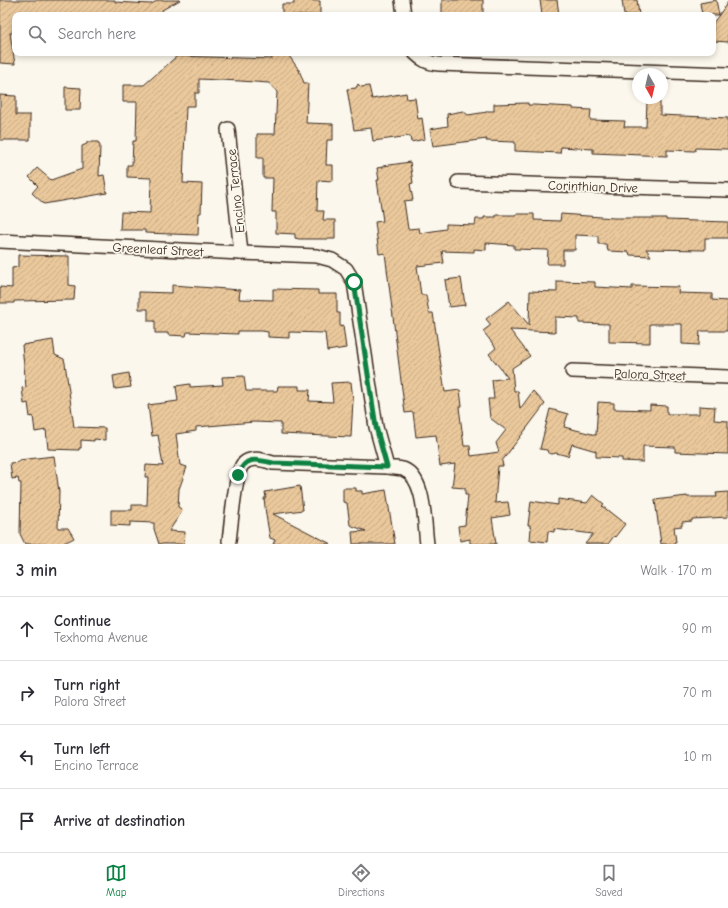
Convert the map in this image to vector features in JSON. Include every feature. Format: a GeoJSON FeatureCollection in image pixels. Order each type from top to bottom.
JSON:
{"type":"FeatureCollection","features":[{"type":"Feature","properties":{"kind":"street"},"geometry":{"type":"LineString","coordinates":[[402,0],[404,12]]}},
{"type":"Feature","properties":{"kind":"street"},"geometry":{"type":"LineString","coordinates":[[418,56],[420,59],[429,63],[439,64],[728,74]]}},
{"type":"Feature","properties":{"kind":"street","name":"Encino Terrace"},"geometry":{"type":"LineString","coordinates":[[228,129],[242,253]]}},
{"type":"Feature","properties":{"kind":"street","name":"Corinthian Drive"},"geometry":{"type":"LineString","coordinates":[[458,182],[728,190]]}},
{"type":"Feature","properties":{"kind":"street","name":"Greenleaf Street"},"geometry":{"type":"LineString","coordinates":[[0,241],[317,256],[332,260],[346,269],[354,282],[376,427],[387,467]]}},
{"type":"Feature","properties":{"kind":"street","name":"Palora Street"},"geometry":{"type":"LineString","coordinates":[[572,371],[728,377]]}},
{"type":"Feature","properties":{"kind":"street"},"geometry":{"type":"LineString","coordinates":[[229,541],[238,475],[243,464],[253,460],[260,460],[273,463],[387,467],[403,469],[416,480],[421,493],[427,544]]}},
{"type":"Feature","properties":{"kind":"building"},"geometry":{"type":"Polygon","coordinates":[[[0,0],[115,0],[115,2],[151,4],[159,0],[180,0],[162,10],[163,12],[12,12],[12,33],[10,33],[12,56],[14,56],[15,64],[0,63],[0,0]]]}},
{"type":"Feature","properties":{"kind":"building"},"geometry":{"type":"Polygon","coordinates":[[[294,0],[320,1],[320,12],[282,12],[282,4],[294,4],[294,0]]]}},
{"type":"Feature","properties":{"kind":"building"},"geometry":{"type":"Polygon","coordinates":[[[442,0],[483,0],[483,12],[442,12],[442,0]]]}},
{"type":"Feature","properties":{"kind":"building"},"geometry":{"type":"Polygon","coordinates":[[[540,0],[557,0],[559,12],[542,12],[540,0]]]}},
{"type":"Feature","properties":{"kind":"building"},"geometry":{"type":"Polygon","coordinates":[[[622,0],[637,0],[639,12],[624,12],[622,0]]]}},
{"type":"Feature","properties":{"kind":"building"},"geometry":{"type":"Polygon","coordinates":[[[716,0],[719,15],[716,15],[716,12],[702,12],[700,3],[716,0]]]}},
{"type":"Feature","properties":{"kind":"building"},"geometry":{"type":"Polygon","coordinates":[[[728,2],[728,42],[716,41],[716,19],[728,2]]]}},
{"type":"Feature","properties":{"kind":"building"},"geometry":{"type":"Polygon","coordinates":[[[177,56],[272,59],[272,56],[289,56],[299,70],[304,83],[308,83],[306,123],[333,124],[333,140],[327,140],[326,165],[333,165],[333,181],[318,180],[317,211],[324,211],[323,220],[335,220],[335,239],[299,239],[295,238],[295,234],[276,233],[276,212],[272,212],[273,178],[263,178],[263,158],[257,158],[257,134],[275,134],[277,92],[269,83],[199,79],[199,93],[195,93],[195,106],[186,106],[183,183],[202,184],[201,213],[199,213],[198,235],[145,233],[145,230],[120,230],[121,212],[150,213],[151,178],[127,177],[127,165],[132,165],[133,141],[136,141],[137,102],[123,102],[123,85],[144,85],[177,56]]]}},
{"type":"Feature","properties":{"kind":"building"},"geometry":{"type":"Polygon","coordinates":[[[358,84],[361,87],[369,86],[372,99],[406,93],[407,99],[415,98],[418,119],[422,118],[425,139],[411,142],[410,136],[373,141],[371,128],[354,130],[347,89],[356,88],[358,84]]]}},
{"type":"Feature","properties":{"kind":"building"},"geometry":{"type":"Polygon","coordinates":[[[65,87],[81,88],[80,110],[65,110],[65,87]]]}},
{"type":"Feature","properties":{"kind":"building"},"geometry":{"type":"Polygon","coordinates":[[[0,95],[16,96],[16,115],[30,115],[30,140],[0,140],[0,95]]]}},
{"type":"Feature","properties":{"kind":"building"},"geometry":{"type":"Polygon","coordinates":[[[528,103],[528,105],[573,107],[573,109],[591,110],[590,120],[625,121],[624,127],[646,127],[647,104],[660,104],[660,115],[728,118],[728,149],[696,148],[695,151],[667,150],[667,156],[593,153],[593,149],[561,147],[560,153],[515,151],[515,142],[486,141],[487,139],[433,146],[430,129],[448,126],[447,114],[463,111],[468,115],[494,111],[494,104],[528,103]]]}},
{"type":"Feature","properties":{"kind":"building"},"geometry":{"type":"Polygon","coordinates":[[[87,142],[98,142],[100,146],[99,176],[104,175],[107,193],[44,204],[32,193],[38,186],[29,177],[37,168],[51,180],[82,169],[82,146],[87,144],[87,142]]]}},
{"type":"Feature","properties":{"kind":"building"},"geometry":{"type":"Polygon","coordinates":[[[410,162],[413,183],[410,184],[413,200],[404,201],[408,229],[419,228],[420,233],[446,229],[446,224],[475,225],[476,219],[496,217],[496,215],[516,214],[534,214],[534,220],[560,221],[561,214],[614,218],[666,218],[666,220],[728,222],[728,238],[705,238],[705,250],[646,249],[651,256],[630,255],[629,252],[608,251],[606,244],[598,244],[598,236],[575,235],[575,250],[563,250],[563,264],[547,264],[548,250],[514,249],[514,245],[486,243],[486,250],[474,249],[474,252],[442,251],[444,263],[417,266],[421,295],[426,295],[429,313],[433,313],[445,392],[460,390],[462,406],[459,407],[464,446],[470,446],[471,456],[499,452],[496,443],[506,430],[490,418],[488,399],[494,399],[492,380],[508,378],[489,354],[496,348],[483,331],[491,325],[486,319],[509,301],[529,325],[530,291],[557,292],[557,281],[595,282],[595,287],[632,289],[632,286],[679,287],[678,293],[712,294],[712,300],[728,301],[727,331],[700,331],[699,345],[682,344],[682,324],[650,324],[650,343],[609,342],[609,324],[579,323],[579,318],[555,317],[555,332],[510,330],[530,356],[512,368],[514,391],[518,391],[520,409],[533,391],[545,404],[502,461],[503,466],[498,466],[495,503],[508,502],[510,515],[492,518],[496,544],[470,544],[470,539],[460,541],[458,526],[465,525],[468,495],[465,495],[465,488],[452,487],[455,464],[440,466],[436,435],[416,437],[413,412],[405,413],[385,253],[379,254],[375,222],[383,221],[377,180],[379,180],[377,168],[410,162]]]}},
{"type":"Feature","properties":{"kind":"building"},"geometry":{"type":"Polygon","coordinates":[[[18,255],[69,256],[69,285],[75,286],[74,300],[14,301],[14,303],[0,303],[0,287],[12,288],[12,268],[18,267],[18,255]]]}},
{"type":"Feature","properties":{"kind":"building"},"geometry":{"type":"Polygon","coordinates":[[[461,278],[465,305],[449,307],[445,280],[461,278]]]}},
{"type":"Feature","properties":{"kind":"building"},"geometry":{"type":"Polygon","coordinates":[[[172,285],[240,290],[239,299],[273,300],[273,289],[318,290],[318,294],[337,294],[337,313],[340,313],[340,327],[343,326],[346,348],[327,351],[325,333],[289,332],[289,338],[268,337],[268,332],[262,331],[238,331],[238,334],[187,332],[186,336],[168,335],[168,333],[155,333],[155,321],[148,321],[148,309],[139,309],[139,292],[172,293],[172,285]]]}},
{"type":"Feature","properties":{"kind":"building"},"geometry":{"type":"Polygon","coordinates":[[[53,340],[55,355],[64,359],[65,363],[74,427],[105,428],[105,440],[81,440],[81,448],[79,448],[79,450],[48,449],[46,430],[35,432],[33,416],[30,417],[28,403],[24,404],[22,388],[26,387],[22,345],[53,340]]]}},
{"type":"Feature","properties":{"kind":"building"},"geometry":{"type":"Polygon","coordinates":[[[129,373],[131,387],[115,389],[113,376],[129,373]]]}},
{"type":"Feature","properties":{"kind":"building"},"geometry":{"type":"Polygon","coordinates":[[[244,376],[246,391],[277,391],[278,386],[299,386],[299,390],[310,390],[309,401],[333,402],[331,383],[351,382],[353,400],[351,437],[281,434],[281,423],[254,422],[196,427],[196,431],[176,434],[180,465],[187,467],[179,489],[178,507],[183,510],[169,531],[185,532],[184,544],[159,544],[154,529],[154,523],[130,522],[130,526],[111,525],[111,510],[132,510],[132,505],[147,505],[148,477],[145,477],[146,465],[163,466],[158,435],[152,436],[148,405],[178,401],[176,386],[190,384],[190,387],[223,385],[222,377],[244,376]]]}},
{"type":"Feature","properties":{"kind":"building"},"geometry":{"type":"Polygon","coordinates":[[[598,402],[614,403],[614,409],[650,410],[650,405],[667,406],[667,414],[699,414],[699,406],[715,407],[714,420],[728,421],[728,454],[675,452],[675,447],[643,446],[643,462],[622,461],[622,458],[596,457],[596,451],[572,444],[568,456],[548,453],[547,450],[540,449],[550,409],[568,414],[564,427],[596,435],[598,402]]]}},
{"type":"Feature","properties":{"kind":"building"},"geometry":{"type":"Polygon","coordinates":[[[54,456],[59,492],[58,528],[68,528],[74,538],[62,544],[25,544],[20,534],[21,483],[19,483],[18,478],[12,479],[10,463],[19,462],[19,460],[54,456]]]}},
{"type":"Feature","properties":{"kind":"building"},"geometry":{"type":"Polygon","coordinates":[[[300,486],[303,510],[273,514],[331,544],[273,544],[275,540],[270,538],[264,498],[266,498],[265,492],[300,486]]]}},
{"type":"Feature","properties":{"kind":"building"},"geometry":{"type":"Polygon","coordinates":[[[343,488],[356,488],[356,491],[362,491],[362,494],[386,490],[395,544],[353,544],[352,532],[366,531],[350,525],[347,503],[343,502],[343,488]]]}},
{"type":"Feature","properties":{"kind":"building"},"geometry":{"type":"Polygon","coordinates":[[[728,492],[728,517],[692,519],[692,521],[682,522],[682,526],[674,527],[675,544],[661,544],[655,500],[687,496],[717,497],[716,493],[728,492]]]}},
{"type":"Feature","properties":{"kind":"building"},"geometry":{"type":"Polygon","coordinates":[[[593,495],[604,504],[602,506],[625,524],[608,544],[585,544],[593,534],[554,529],[554,532],[548,531],[547,542],[530,540],[531,528],[530,525],[528,525],[531,501],[558,505],[558,499],[587,503],[593,495]]]}},
{"type":"Feature","properties":{"kind":"route"},"geometry":{"type":"LineString","coordinates":[[238,475],[243,464],[253,460],[273,463],[387,467],[376,427],[354,282]]}}]}
